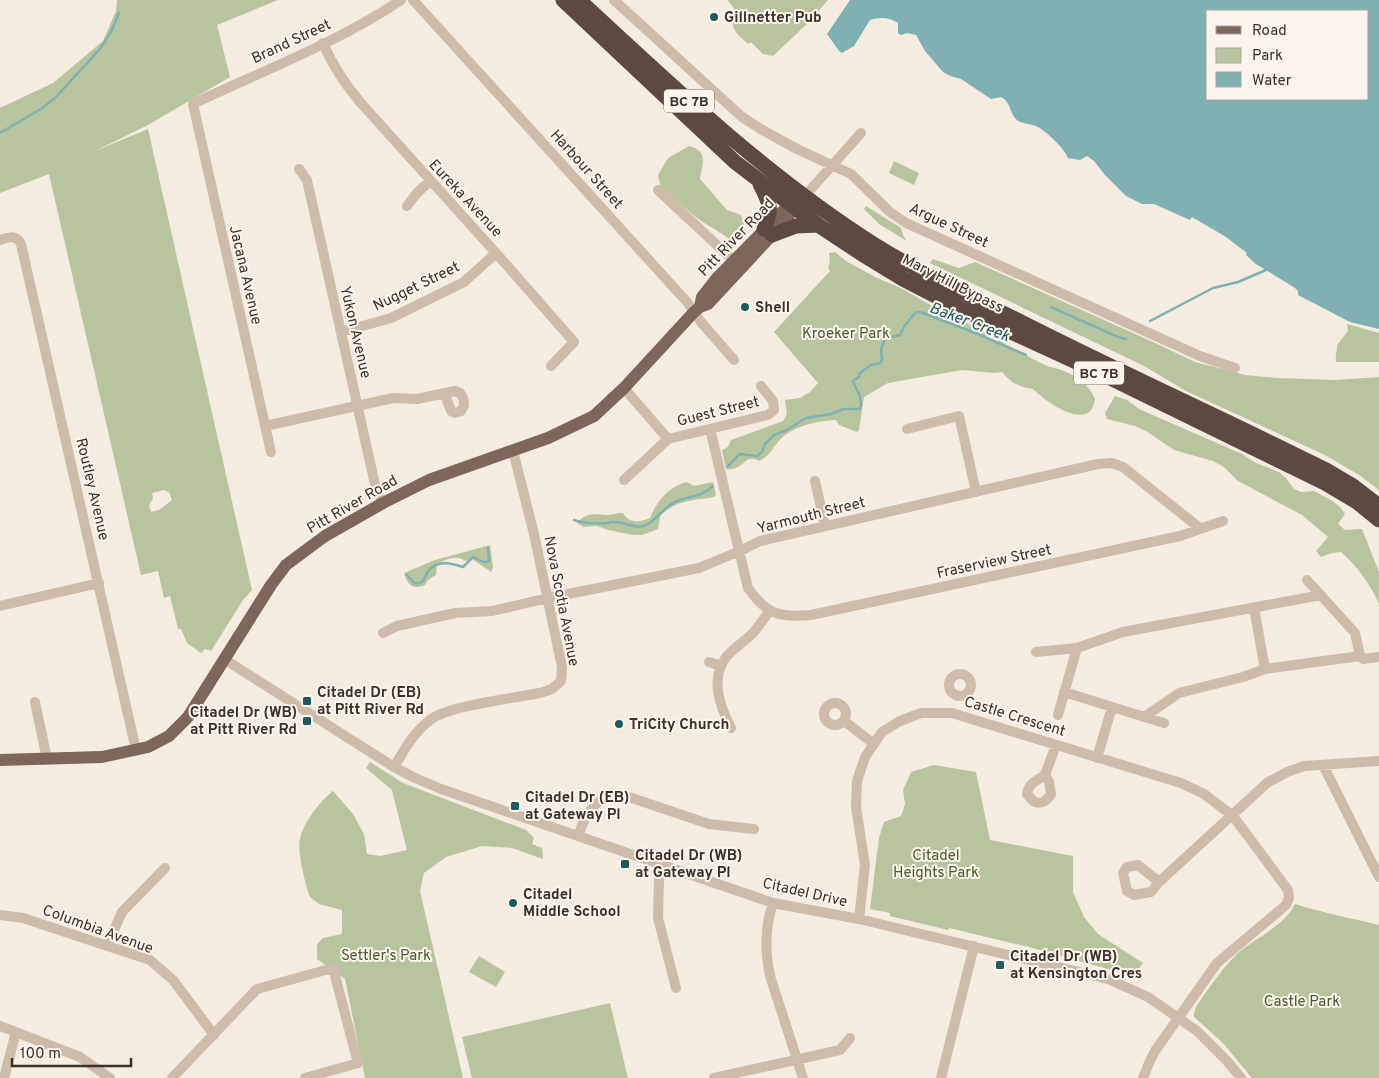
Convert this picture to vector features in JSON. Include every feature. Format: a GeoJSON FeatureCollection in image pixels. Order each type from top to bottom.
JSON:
{"type":"FeatureCollection","features":[{"type":"Feature","properties":{"kind":"highway","name":"Mary Hill Bypass"},"geometry":{"type":"LineString","coordinates":[[563,0],[710,140],[758,181],[917,269],[1063,344],[1326,470],[1353,486],[1379,506]]}},
{"type":"Feature","properties":{"kind":"highway","name":"Mary Hill Bypass"},"geometry":{"type":"LineString","coordinates":[[579,0],[745,150],[818,225],[895,274],[959,308],[1098,372],[1325,483],[1357,502],[1379,520]]}},
{"type":"Feature","properties":{"kind":"highway"},"geometry":{"type":"LineString","coordinates":[[758,181],[770,207],[768,232],[796,226],[818,225]]}},
{"type":"Feature","properties":{"kind":"main road","name":"Pitt River Road"},"geometry":{"type":"LineString","coordinates":[[0,760],[102,757],[136,750],[164,739],[184,723],[271,585],[286,565],[336,528],[429,480],[568,430],[600,412],[697,309],[702,297],[734,260],[768,232],[796,203]]}},
{"type":"Feature","properties":{"kind":"main road","name":"Pitt River Road"},"geometry":{"type":"LineString","coordinates":[[697,309],[708,304],[736,274],[768,232]]}},
{"type":"Feature","properties":{"kind":"main road"},"geometry":{"type":"LineString","coordinates":[[734,260],[736,274]]}},
{"type":"Feature","properties":{"kind":"street","name":"Brand Street"},"geometry":{"type":"LineString","coordinates":[[193,104],[323,43],[401,0]]}},
{"type":"Feature","properties":{"kind":"street","name":"Harbour Street"},"geometry":{"type":"LineString","coordinates":[[413,0],[697,309],[734,360]]}},
{"type":"Feature","properties":{"kind":"street","name":"Argue Street"},"geometry":{"type":"LineString","coordinates":[[614,0],[742,117],[764,131],[856,178],[890,212],[906,223],[1200,356],[1235,368]]}},
{"type":"Feature","properties":{"kind":"street","name":"Eureka Avenue"},"geometry":{"type":"LineString","coordinates":[[323,43],[345,85],[574,342],[551,366]]}},
{"type":"Feature","properties":{"kind":"street","name":"Jacana Avenue"},"geometry":{"type":"LineString","coordinates":[[193,104],[271,452]]}},
{"type":"Feature","properties":{"kind":"street","name":"Pitt River Road"},"geometry":{"type":"LineString","coordinates":[[796,203],[861,132]]}},
{"type":"Feature","properties":{"kind":"street","name":"Yukon Avenue"},"geometry":{"type":"LineString","coordinates":[[299,169],[306,180],[376,489],[383,503]]}},
{"type":"Feature","properties":{"kind":"street"},"geometry":{"type":"LineString","coordinates":[[407,206],[417,192],[430,181]]}},
{"type":"Feature","properties":{"kind":"street"},"geometry":{"type":"LineString","coordinates":[[658,190],[734,260]]}},
{"type":"Feature","properties":{"kind":"street","name":"Routley Avenue"},"geometry":{"type":"LineString","coordinates":[[0,240],[16,237],[20,242],[23,253],[136,750]]}},
{"type":"Feature","properties":{"kind":"street","name":"Nugget Street"},"geometry":{"type":"LineString","coordinates":[[341,332],[385,321],[464,282],[496,253]]}},
{"type":"Feature","properties":{"kind":"street","name":"Guest Street"},"geometry":{"type":"LineString","coordinates":[[624,480],[668,439],[768,415],[774,410],[773,402],[761,386]]}},
{"type":"Feature","properties":{"kind":"street"},"geometry":{"type":"LineString","coordinates":[[624,388],[668,439]]}},
{"type":"Feature","properties":{"kind":"street"},"geometry":{"type":"LineString","coordinates":[[265,426],[394,398],[413,400],[445,395]]}},
{"type":"Feature","properties":{"kind":"street"},"geometry":{"type":"LineString","coordinates":[[907,429],[959,416],[976,492]]}},
{"type":"Feature","properties":{"kind":"street"},"geometry":{"type":"LineString","coordinates":[[710,429],[748,588],[759,603],[770,611],[754,632],[727,657],[718,672],[717,689],[721,707],[731,728]]}},
{"type":"Feature","properties":{"kind":"street","name":"Nova Scotia Avenue"},"geometry":{"type":"LineString","coordinates":[[394,766],[417,733],[430,720],[459,709],[540,693],[552,688],[561,681],[562,667],[548,598],[513,451]]}},
{"type":"Feature","properties":{"kind":"street","name":"Yarmouth Street"},"geometry":{"type":"LineString","coordinates":[[383,633],[397,626],[455,613],[492,611],[698,568],[760,541],[1098,464],[1112,463],[1123,467],[1202,529]]}},
{"type":"Feature","properties":{"kind":"street"},"geometry":{"type":"LineString","coordinates":[[815,480],[826,526]]}},
{"type":"Feature","properties":{"kind":"street","name":"Fraserview Street"},"geometry":{"type":"LineString","coordinates":[[770,611],[792,617],[811,615],[1180,536],[1223,521]]}},
{"type":"Feature","properties":{"kind":"street"},"geometry":{"type":"LineString","coordinates":[[1307,580],[1355,633],[1360,656]]}},
{"type":"Feature","properties":{"kind":"street"},"geometry":{"type":"LineString","coordinates":[[0,606],[99,583]]}},
{"type":"Feature","properties":{"kind":"street"},"geometry":{"type":"LineString","coordinates":[[1036,652],[1077,648],[1123,632],[1321,595]]}},
{"type":"Feature","properties":{"kind":"street"},"geometry":{"type":"LineString","coordinates":[[1254,608],[1266,669]]}},
{"type":"Feature","properties":{"kind":"street","name":"Castle Crescent"},"geometry":{"type":"LineString","coordinates":[[1058,715],[1077,648]]}},
{"type":"Feature","properties":{"kind":"street"},"geometry":{"type":"LineString","coordinates":[[1144,717],[1179,692],[1243,677],[1266,669],[1360,656],[1363,659],[1379,657]]}},
{"type":"Feature","properties":{"kind":"street","name":"Citadel Drive"},"geometry":{"type":"LineString","coordinates":[[224,659],[394,766],[415,778],[442,789],[773,903],[859,919],[1108,979],[1148,997],[1197,1031],[1227,1060],[1240,1078]]}},
{"type":"Feature","properties":{"kind":"street"},"geometry":{"type":"LineString","coordinates":[[710,662],[721,666]]}},
{"type":"Feature","properties":{"kind":"street"},"geometry":{"type":"LineString","coordinates":[[1064,692],[1164,723]]}},
{"type":"Feature","properties":{"kind":"street"},"geometry":{"type":"LineString","coordinates":[[952,713],[958,696]]}},
{"type":"Feature","properties":{"kind":"street"},"geometry":{"type":"LineString","coordinates":[[35,702],[47,759]]}},
{"type":"Feature","properties":{"kind":"street"},"geometry":{"type":"LineString","coordinates":[[1097,758],[1112,707]]}},
{"type":"Feature","properties":{"kind":"street","name":"Castle Crescent"},"geometry":{"type":"LineString","coordinates":[[859,919],[865,865],[856,807],[856,781],[865,757],[882,732],[900,721],[921,713],[952,713],[1181,783],[1204,794],[1233,816],[1288,890],[1289,898],[1286,905],[1217,963],[1177,1018]]}},
{"type":"Feature","properties":{"kind":"street"},"geometry":{"type":"LineString","coordinates":[[844,721],[874,744]]}},
{"type":"Feature","properties":{"kind":"street"},"geometry":{"type":"LineString","coordinates":[[1045,776],[1056,745]]}},
{"type":"Feature","properties":{"kind":"street"},"geometry":{"type":"LineString","coordinates":[[1159,882],[1267,783],[1287,772],[1304,766],[1379,761]]}},
{"type":"Feature","properties":{"kind":"street"},"geometry":{"type":"LineString","coordinates":[[1323,765],[1379,877]]}},
{"type":"Feature","properties":{"kind":"street"},"geometry":{"type":"LineString","coordinates":[[578,836],[591,808],[603,799],[618,795],[709,824],[754,829]]}},
{"type":"Feature","properties":{"kind":"street"},"geometry":{"type":"LineString","coordinates":[[662,865],[659,880],[658,918],[676,988]]}},
{"type":"Feature","properties":{"kind":"street"},"geometry":{"type":"LineString","coordinates":[[107,946],[122,912],[165,868]]}},
{"type":"Feature","properties":{"kind":"street"},"geometry":{"type":"LineString","coordinates":[[773,903],[768,917],[767,962],[798,1059],[802,1078]]}},
{"type":"Feature","properties":{"kind":"street","name":"Columbia Avenue"},"geometry":{"type":"LineString","coordinates":[[0,915],[23,918],[150,960],[173,980],[214,1035]]}},
{"type":"Feature","properties":{"kind":"street"},"geometry":{"type":"LineString","coordinates":[[941,1078],[974,946]]}},
{"type":"Feature","properties":{"kind":"street"},"geometry":{"type":"LineString","coordinates":[[172,1078],[257,989],[333,968],[358,1063],[305,1078]]}},
{"type":"Feature","properties":{"kind":"street"},"geometry":{"type":"LineString","coordinates":[[1143,1078],[1155,1051],[1177,1018]]}},
{"type":"Feature","properties":{"kind":"street"},"geometry":{"type":"LineString","coordinates":[[0,1026],[80,1057],[110,1078]]}},
{"type":"Feature","properties":{"kind":"street"},"geometry":{"type":"LineString","coordinates":[[4,1078],[16,1032]]}},
{"type":"Feature","properties":{"kind":"street"},"geometry":{"type":"LineString","coordinates":[[714,1078],[840,1050],[850,1038]]}},
{"type":"Feature","properties":{"kind":"green space"},"geometry":{"type":"Polygon","coordinates":[[[117,0],[278,0],[217,25],[230,77],[148,125],[95,151],[148,129],[252,590],[243,600],[211,651],[205,649],[201,653],[187,643],[181,629],[178,629],[170,596],[164,598],[158,571],[141,575],[49,174],[0,193],[0,108],[53,83],[103,41],[116,11],[117,0]],[[164,490],[152,493],[153,498],[149,506],[151,512],[159,510],[172,500],[169,492],[164,490]]]}},
{"type":"Feature","properties":{"kind":"green space"},"geometry":{"type":"Polygon","coordinates":[[[727,0],[828,0],[808,23],[773,56],[763,54],[751,42],[748,44],[737,33],[733,25],[735,10],[727,0]]]}},
{"type":"Feature","properties":{"kind":"green space"},"geometry":{"type":"Polygon","coordinates":[[[689,146],[695,148],[702,155],[703,163],[700,179],[727,210],[741,215],[746,231],[732,241],[696,218],[661,188],[658,175],[668,158],[689,146]]]}},
{"type":"Feature","properties":{"kind":"green space"},"geometry":{"type":"Polygon","coordinates":[[[894,161],[919,173],[914,185],[889,173],[894,161]]]}},
{"type":"Feature","properties":{"kind":"green space"},"geometry":{"type":"Polygon","coordinates":[[[866,206],[901,228],[907,241],[879,224],[864,209],[866,206]]]}},
{"type":"Feature","properties":{"kind":"green space","name":"Kroeker Park"},"geometry":{"type":"Polygon","coordinates":[[[835,252],[846,261],[877,278],[901,288],[934,307],[983,331],[991,341],[1000,341],[1045,365],[1074,376],[1093,394],[1095,399],[1092,409],[1090,412],[1081,415],[1066,412],[1033,389],[1016,384],[1008,379],[1002,372],[962,370],[888,383],[864,397],[859,430],[857,432],[839,425],[836,420],[805,425],[783,437],[763,459],[759,461],[749,459],[736,468],[726,469],[722,450],[728,447],[731,440],[783,421],[787,413],[785,400],[800,398],[810,392],[818,383],[774,332],[830,271],[828,268],[830,262],[829,253],[835,252]]]}},
{"type":"Feature","properties":{"kind":"green space"},"geometry":{"type":"Polygon","coordinates":[[[933,259],[959,268],[975,262],[1195,362],[1245,375],[1277,378],[1335,380],[1379,377],[1379,490],[1359,475],[1325,455],[1186,391],[1144,366],[930,263],[933,259]]]}},
{"type":"Feature","properties":{"kind":"green space"},"geometry":{"type":"Polygon","coordinates":[[[1347,324],[1379,333],[1379,362],[1336,362],[1337,345],[1348,331],[1347,324]]]}},
{"type":"Feature","properties":{"kind":"green space"},"geometry":{"type":"Polygon","coordinates":[[[1115,396],[1127,400],[1139,409],[1279,472],[1294,489],[1301,492],[1314,491],[1340,507],[1345,514],[1338,524],[1345,530],[1362,529],[1379,572],[1379,604],[1363,576],[1341,552],[1321,557],[1316,551],[1328,537],[1302,515],[1238,481],[1224,467],[1213,461],[1174,450],[1146,431],[1135,426],[1107,419],[1105,413],[1115,396]]]}},
{"type":"Feature","properties":{"kind":"green space"},"geometry":{"type":"Polygon","coordinates":[[[687,482],[694,486],[713,482],[716,495],[672,507],[660,516],[658,529],[642,535],[608,530],[597,526],[584,527],[577,523],[587,515],[594,514],[623,513],[628,519],[635,521],[650,518],[656,506],[669,491],[687,482]]]}},
{"type":"Feature","properties":{"kind":"green space"},"geometry":{"type":"Polygon","coordinates":[[[490,545],[493,568],[491,572],[472,559],[465,561],[455,558],[447,559],[437,564],[436,575],[428,580],[425,585],[411,586],[404,573],[435,560],[490,545]]]}},
{"type":"Feature","properties":{"kind":"green space","name":"Settler's Park"},"geometry":{"type":"Polygon","coordinates":[[[370,762],[403,783],[526,830],[534,838],[532,844],[542,848],[543,859],[512,848],[482,846],[446,857],[424,873],[420,891],[463,1078],[365,1078],[345,979],[317,959],[317,944],[323,938],[342,934],[342,910],[319,904],[310,897],[302,868],[300,839],[305,826],[318,806],[333,791],[353,814],[364,834],[367,854],[380,856],[407,850],[392,790],[366,768],[370,762]]]}},
{"type":"Feature","properties":{"kind":"green space","name":"Citadel Heights Park"},"geometry":{"type":"Polygon","coordinates":[[[934,765],[976,772],[990,840],[1073,856],[1073,892],[1084,917],[1098,934],[1143,963],[1133,976],[1029,947],[949,928],[948,930],[890,916],[890,913],[870,909],[879,838],[884,822],[901,816],[905,804],[903,790],[911,772],[934,765]]]}},
{"type":"Feature","properties":{"kind":"green space","name":"Castle Park"},"geometry":{"type":"Polygon","coordinates":[[[1295,904],[1379,925],[1379,1078],[1252,1078],[1223,1043],[1194,1017],[1196,1007],[1227,965],[1239,952],[1284,919],[1295,904]]]}},
{"type":"Feature","properties":{"kind":"green space"},"geometry":{"type":"Polygon","coordinates":[[[479,956],[505,972],[496,987],[469,972],[479,956]]]}},
{"type":"Feature","properties":{"kind":"green space"},"geometry":{"type":"Polygon","coordinates":[[[610,1003],[628,1078],[472,1078],[462,1037],[610,1003]]]}},
{"type":"Feature","properties":{"kind":"water"},"geometry":{"type":"Polygon","coordinates":[[[850,0],[1379,0],[1379,329],[1350,322],[1298,295],[1298,291],[1295,288],[1256,264],[1246,255],[1247,253],[1226,237],[1192,217],[1190,220],[1154,204],[1142,204],[1126,196],[1094,161],[1087,156],[1080,160],[1068,158],[1060,146],[1042,129],[1018,121],[1004,99],[1001,97],[991,99],[961,79],[943,72],[925,51],[916,35],[907,33],[901,35],[898,33],[898,23],[895,21],[884,18],[870,20],[854,46],[842,53],[827,34],[850,0]]]}},
{"type":"Feature","properties":{"kind":"waterway"},"geometry":{"type":"LineString","coordinates":[[0,133],[41,109],[55,98],[100,49],[111,32],[119,13]]}},
{"type":"Feature","properties":{"kind":"waterway","name":"Baker Creek"},"geometry":{"type":"LineString","coordinates":[[1150,321],[1213,288],[1238,282],[1266,270]]}},
{"type":"Feature","properties":{"kind":"waterway","name":"Baker Creek"},"geometry":{"type":"LineString","coordinates":[[1051,307],[1126,339]]}},
{"type":"Feature","properties":{"kind":"waterway","name":"Baker Creek"},"geometry":{"type":"LineString","coordinates":[[728,466],[740,454],[757,456],[774,435],[787,430],[806,418],[831,414],[844,409],[859,409],[861,406],[860,396],[853,382],[854,380],[871,365],[880,363],[882,360],[881,349],[885,339],[900,335],[905,325],[916,312],[973,332],[1026,355]]}},
{"type":"Feature","properties":{"kind":"waterway","name":"Baker Creek"},"geometry":{"type":"LineString","coordinates":[[574,520],[595,523],[619,522],[640,527],[652,522],[671,504],[704,493],[713,486]]}},
{"type":"Feature","properties":{"kind":"waterway","name":"Baker Creek"},"geometry":{"type":"LineString","coordinates":[[407,575],[414,583],[418,583],[423,581],[431,568],[439,564],[447,563],[463,567],[473,557],[487,562],[489,561],[488,548]]}},
{"type":"Feature","properties":{"kind":"place","name":"Gillnetter Pub"},"geometry":{"type":"Point","coordinates":[714,17]}},
{"type":"Feature","properties":{"kind":"place","name":"Shell"},"geometry":{"type":"Point","coordinates":[745,307]}},
{"type":"Feature","properties":{"kind":"place","name":"Citadel Dr (EB) at Pitt River Rd"},"geometry":{"type":"Point","coordinates":[307,701]}},
{"type":"Feature","properties":{"kind":"place","name":"Citadel Dr (WB) at Pitt River Rd"},"geometry":{"type":"Point","coordinates":[307,721]}},
{"type":"Feature","properties":{"kind":"place","name":"TriCity Church"},"geometry":{"type":"Point","coordinates":[619,724]}},
{"type":"Feature","properties":{"kind":"place","name":"Citadel Dr (EB) at Gateway Pl"},"geometry":{"type":"Point","coordinates":[515,806]}},
{"type":"Feature","properties":{"kind":"place","name":"Citadel Dr (WB) at Gateway Pl"},"geometry":{"type":"Point","coordinates":[625,864]}},
{"type":"Feature","properties":{"kind":"place","name":"Citadel Middle School"},"geometry":{"type":"Point","coordinates":[513,903]}},
{"type":"Feature","properties":{"kind":"place","name":"Citadel Dr (WB) at Kensington Cres"},"geometry":{"type":"Point","coordinates":[1000,965]}}]}
